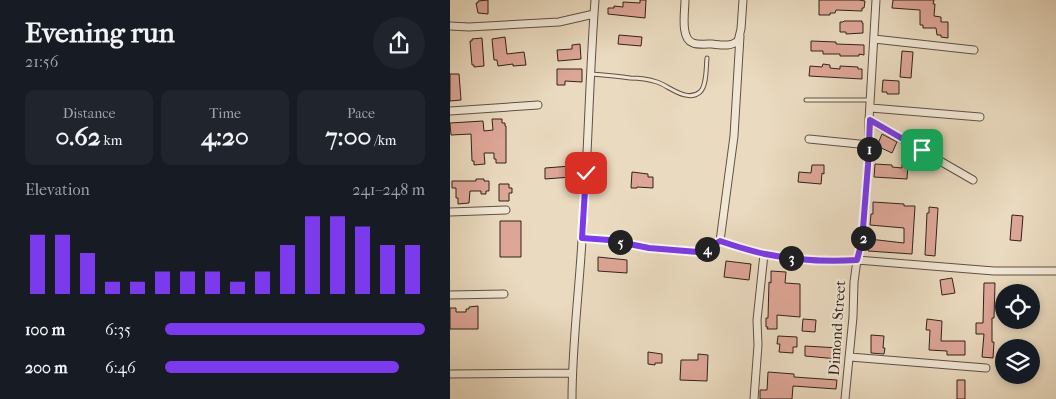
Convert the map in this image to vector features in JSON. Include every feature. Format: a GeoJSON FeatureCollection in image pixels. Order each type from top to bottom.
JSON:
{"type":"FeatureCollection","features":[{"type":"Feature","properties":{"kind":"street"},"geometry":{"type":"LineString","coordinates":[[572,399],[595,0]]}},
{"type":"Feature","properties":{"kind":"street"},"geometry":{"type":"LineString","coordinates":[[685,0],[684,29],[686,38],[692,43],[727,46],[738,41],[740,36]]}},
{"type":"Feature","properties":{"kind":"street"},"geometry":{"type":"LineString","coordinates":[[720,241],[734,136],[743,0]]}},
{"type":"Feature","properties":{"kind":"street"},"geometry":{"type":"LineString","coordinates":[[809,138],[869,145],[876,0]]}},
{"type":"Feature","properties":{"kind":"street"},"geometry":{"type":"LineString","coordinates":[[450,26],[469,27],[559,22],[594,14]]}},
{"type":"Feature","properties":{"kind":"street"},"geometry":{"type":"LineString","coordinates":[[874,39],[974,50]]}},
{"type":"Feature","properties":{"kind":"street"},"geometry":{"type":"LineString","coordinates":[[871,104],[980,117]]}},
{"type":"Feature","properties":{"kind":"street"},"geometry":{"type":"LineString","coordinates":[[450,111],[538,105]]}},
{"type":"Feature","properties":{"kind":"street"},"geometry":{"type":"LineString","coordinates":[[870,120],[974,180]]}},
{"type":"Feature","properties":{"kind":"street","name":"Dimond Street"},"geometry":{"type":"LineString","coordinates":[[846,399],[854,282],[862,241],[869,145]]}},
{"type":"Feature","properties":{"kind":"street"},"geometry":{"type":"LineString","coordinates":[[450,212],[506,210]]}},
{"type":"Feature","properties":{"kind":"street"},"geometry":{"type":"LineString","coordinates":[[582,238],[609,240],[649,248],[698,252],[720,241],[764,254],[813,260],[857,260],[994,271],[1056,271]]}},
{"type":"Feature","properties":{"kind":"street"},"geometry":{"type":"LineString","coordinates":[[754,399],[758,345],[757,320],[764,254]]}},
{"type":"Feature","properties":{"kind":"street"},"geometry":{"type":"LineString","coordinates":[[450,295],[504,294]]}},
{"type":"Feature","properties":{"kind":"street"},"geometry":{"type":"LineString","coordinates":[[850,358],[986,368]]}},
{"type":"Feature","properties":{"kind":"street"},"geometry":{"type":"LineString","coordinates":[[450,374],[572,373]]}},
{"type":"Feature","properties":{"kind":"lane"},"geometry":{"type":"LineString","coordinates":[[590,74],[647,79],[662,84],[676,92],[692,95],[699,93],[704,86],[707,58]]}},
{"type":"Feature","properties":{"kind":"lane"},"geometry":{"type":"LineString","coordinates":[[806,100],[871,104]]}},
{"type":"Feature","properties":{"kind":"building"},"geometry":{"type":"Polygon","coordinates":[[[488,0],[488,14],[478,13],[476,3],[488,0]]]}},
{"type":"Feature","properties":{"kind":"building"},"geometry":{"type":"Polygon","coordinates":[[[640,0],[646,0],[645,18],[608,14],[608,8],[614,8],[614,6],[623,7],[623,2],[640,3],[640,0]]]}},
{"type":"Feature","properties":{"kind":"building"},"geometry":{"type":"Polygon","coordinates":[[[819,0],[865,1],[862,11],[836,10],[835,13],[830,13],[830,15],[819,15],[819,0]]]}},
{"type":"Feature","properties":{"kind":"building"},"geometry":{"type":"Polygon","coordinates":[[[893,0],[934,0],[934,16],[941,17],[941,22],[948,22],[948,38],[937,35],[936,28],[923,28],[923,25],[920,25],[920,10],[892,8],[893,0]]]}},
{"type":"Feature","properties":{"kind":"building"},"geometry":{"type":"Polygon","coordinates":[[[862,21],[863,33],[846,34],[846,32],[840,32],[840,22],[862,21]]]}},
{"type":"Feature","properties":{"kind":"building"},"geometry":{"type":"Polygon","coordinates":[[[619,35],[642,37],[641,46],[618,44],[619,35]]]}},
{"type":"Feature","properties":{"kind":"building"},"geometry":{"type":"Polygon","coordinates":[[[505,37],[507,54],[524,52],[526,65],[498,66],[497,60],[494,60],[492,39],[505,37]]]}},
{"type":"Feature","properties":{"kind":"building"},"geometry":{"type":"Polygon","coordinates":[[[482,38],[484,66],[474,67],[472,65],[470,41],[482,38]]]}},
{"type":"Feature","properties":{"kind":"building"},"geometry":{"type":"Polygon","coordinates":[[[811,41],[864,45],[864,55],[840,56],[840,54],[823,54],[823,51],[811,51],[811,41]]]}},
{"type":"Feature","properties":{"kind":"building"},"geometry":{"type":"Polygon","coordinates":[[[580,44],[581,59],[558,61],[557,50],[572,49],[572,45],[580,44]]]}},
{"type":"Feature","properties":{"kind":"building"},"geometry":{"type":"Polygon","coordinates":[[[902,51],[913,52],[911,78],[900,77],[902,51]]]}},
{"type":"Feature","properties":{"kind":"building"},"geometry":{"type":"Polygon","coordinates":[[[823,64],[830,65],[830,68],[840,69],[840,66],[858,67],[858,69],[862,69],[862,79],[809,76],[810,66],[822,67],[823,64]]]}},
{"type":"Feature","properties":{"kind":"building"},"geometry":{"type":"Polygon","coordinates":[[[557,69],[582,69],[582,82],[565,81],[565,85],[557,85],[557,69]]]}},
{"type":"Feature","properties":{"kind":"building"},"geometry":{"type":"Polygon","coordinates":[[[450,74],[459,74],[461,100],[450,101],[450,74]]]}},
{"type":"Feature","properties":{"kind":"building"},"geometry":{"type":"Polygon","coordinates":[[[883,80],[899,81],[899,94],[882,92],[883,80]]]}},
{"type":"Feature","properties":{"kind":"building"},"geometry":{"type":"Polygon","coordinates":[[[492,119],[502,119],[502,123],[505,123],[506,126],[506,163],[496,163],[494,153],[484,153],[485,164],[474,165],[474,161],[472,161],[471,134],[451,135],[450,123],[483,121],[484,131],[493,130],[492,119]]]}},
{"type":"Feature","properties":{"kind":"building"},"geometry":{"type":"Polygon","coordinates":[[[882,134],[897,142],[892,153],[877,146],[882,134]]]}},
{"type":"Feature","properties":{"kind":"building"},"geometry":{"type":"Polygon","coordinates":[[[875,164],[892,165],[892,167],[902,168],[902,164],[908,164],[907,179],[874,177],[875,164]]]}},
{"type":"Feature","properties":{"kind":"building"},"geometry":{"type":"Polygon","coordinates":[[[812,165],[824,165],[821,184],[798,182],[799,172],[811,173],[812,165]]]}},
{"type":"Feature","properties":{"kind":"building"},"geometry":{"type":"Polygon","coordinates":[[[571,166],[571,177],[545,179],[545,168],[571,166]]]}},
{"type":"Feature","properties":{"kind":"building"},"geometry":{"type":"Polygon","coordinates":[[[632,172],[648,174],[648,177],[653,177],[653,188],[631,188],[632,172]]]}},
{"type":"Feature","properties":{"kind":"building"},"geometry":{"type":"Polygon","coordinates":[[[476,179],[489,181],[489,191],[486,191],[486,194],[481,194],[481,191],[470,191],[469,203],[458,204],[456,188],[452,188],[452,181],[476,181],[476,179]]]}},
{"type":"Feature","properties":{"kind":"building"},"geometry":{"type":"Polygon","coordinates":[[[499,184],[509,184],[509,188],[512,188],[512,193],[509,193],[509,201],[499,201],[499,184]]]}},
{"type":"Feature","properties":{"kind":"building"},"geometry":{"type":"Polygon","coordinates":[[[873,202],[915,206],[912,254],[868,251],[869,239],[904,243],[904,228],[870,225],[871,214],[873,214],[873,202]]]}},
{"type":"Feature","properties":{"kind":"building"},"geometry":{"type":"Polygon","coordinates":[[[929,207],[938,208],[935,256],[925,255],[929,207]]]}},
{"type":"Feature","properties":{"kind":"building"},"geometry":{"type":"Polygon","coordinates":[[[1012,215],[1023,216],[1021,241],[1010,240],[1012,215]]]}},
{"type":"Feature","properties":{"kind":"building"},"geometry":{"type":"Polygon","coordinates":[[[500,221],[521,221],[521,257],[500,257],[500,221]]]}},
{"type":"Feature","properties":{"kind":"building"},"geometry":{"type":"Polygon","coordinates":[[[598,257],[627,260],[627,273],[598,271],[598,257]]]}},
{"type":"Feature","properties":{"kind":"building"},"geometry":{"type":"Polygon","coordinates":[[[726,261],[751,264],[749,280],[724,277],[726,261]]]}},
{"type":"Feature","properties":{"kind":"building"},"geometry":{"type":"Polygon","coordinates":[[[771,271],[786,272],[785,283],[800,284],[800,317],[777,315],[777,329],[767,329],[768,327],[766,327],[771,271]]]}},
{"type":"Feature","properties":{"kind":"building"},"geometry":{"type":"Polygon","coordinates":[[[952,278],[955,293],[942,295],[940,280],[952,278]]]}},
{"type":"Feature","properties":{"kind":"building"},"geometry":{"type":"Polygon","coordinates":[[[984,283],[995,283],[994,318],[992,318],[993,358],[982,357],[984,334],[976,334],[976,323],[983,323],[984,283]]]}},
{"type":"Feature","properties":{"kind":"building"},"geometry":{"type":"Polygon","coordinates":[[[478,306],[478,329],[450,329],[450,308],[456,308],[456,312],[466,312],[466,309],[469,309],[469,307],[478,306]]]}},
{"type":"Feature","properties":{"kind":"building"},"geometry":{"type":"Polygon","coordinates":[[[803,319],[816,320],[815,332],[802,331],[803,319]]]}},
{"type":"Feature","properties":{"kind":"building"},"geometry":{"type":"Polygon","coordinates":[[[927,319],[942,321],[941,341],[965,341],[965,355],[947,355],[947,351],[929,350],[930,330],[926,330],[927,319]]]}},
{"type":"Feature","properties":{"kind":"building"},"geometry":{"type":"Polygon","coordinates":[[[871,335],[884,336],[884,354],[871,353],[871,335]]]}},
{"type":"Feature","properties":{"kind":"building"},"geometry":{"type":"Polygon","coordinates":[[[778,336],[797,337],[797,347],[793,347],[793,353],[779,352],[778,336]]]}},
{"type":"Feature","properties":{"kind":"building"},"geometry":{"type":"Polygon","coordinates":[[[805,346],[839,348],[838,359],[805,356],[805,346]]]}},
{"type":"Feature","properties":{"kind":"building"},"geometry":{"type":"Polygon","coordinates":[[[648,352],[662,354],[662,363],[648,364],[648,352]]]}},
{"type":"Feature","properties":{"kind":"building"},"geometry":{"type":"Polygon","coordinates":[[[698,354],[708,355],[707,381],[680,380],[681,360],[698,360],[698,354]]]}},
{"type":"Feature","properties":{"kind":"building"},"geometry":{"type":"Polygon","coordinates":[[[768,372],[794,374],[794,377],[837,380],[836,389],[793,386],[792,399],[760,399],[760,390],[767,390],[768,372]]]}},
{"type":"Feature","properties":{"kind":"building"},"geometry":{"type":"Polygon","coordinates":[[[957,380],[965,380],[965,399],[957,399],[957,380]]]}},
{"type":"Feature","properties":{"kind":"route"},"geometry":{"type":"LineString","coordinates":[[586,173],[582,238],[609,240],[649,248],[698,252],[720,241],[781,257],[813,260],[857,260],[862,241],[870,120],[922,150]]}}]}
